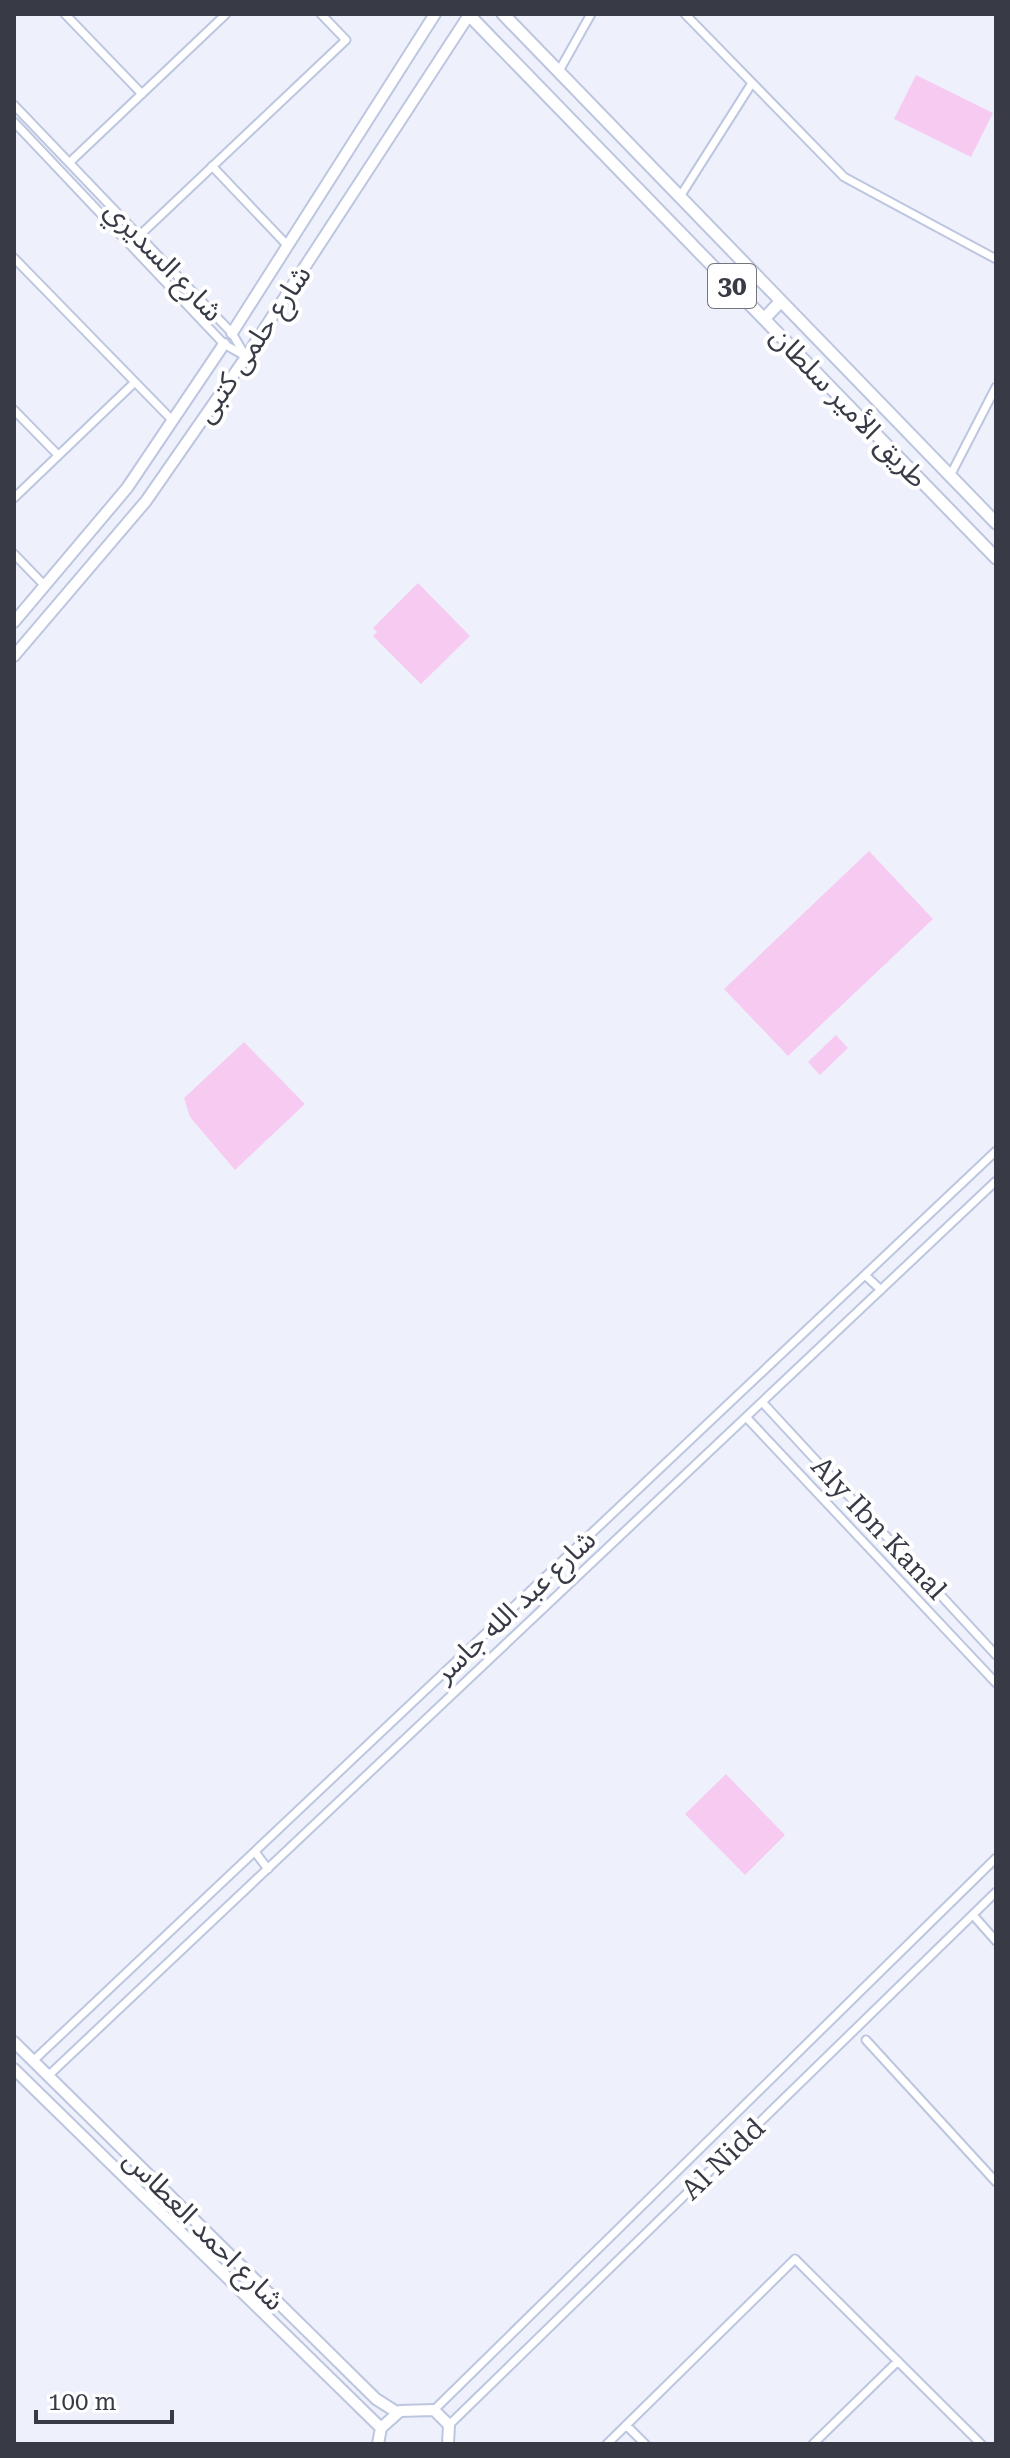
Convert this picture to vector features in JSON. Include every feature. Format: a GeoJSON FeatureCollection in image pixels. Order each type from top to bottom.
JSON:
{"type":"FeatureCollection","features":[{"type":"Feature","properties":{"kind":"main road","name":"طريق الأمير سلطان"},"geometry":{"type":"LineString","coordinates":[[503,14],[996,523]]}},
{"type":"Feature","properties":{"kind":"main road","name":"طريق الأمير سلطان"},"geometry":{"type":"LineString","coordinates":[[469,15],[996,558]]}},
{"type":"Feature","properties":{"kind":"main road"},"geometry":{"type":"LineString","coordinates":[[764,319],[781,301]]}},
{"type":"Feature","properties":{"kind":"street"},"geometry":{"type":"LineString","coordinates":[[65,14],[142,94]]}},
{"type":"Feature","properties":{"kind":"street"},"geometry":{"type":"LineString","coordinates":[[71,21],[79,14]]}},
{"type":"Feature","properties":{"kind":"street"},"geometry":{"type":"LineString","coordinates":[[70,162],[226,14]]}},
{"type":"Feature","properties":{"kind":"street"},"geometry":{"type":"LineString","coordinates":[[140,235],[346,40],[321,14]]}},
{"type":"Feature","properties":{"kind":"street","name":"شارع حلمى كتبى"},"geometry":{"type":"LineString","coordinates":[[14,622],[127,488],[232,333],[435,14]]}},
{"type":"Feature","properties":{"kind":"street"},"geometry":{"type":"LineString","coordinates":[[559,71],[591,14]]}},
{"type":"Feature","properties":{"kind":"street"},"geometry":{"type":"LineString","coordinates":[[685,14],[844,177],[996,259]]}},
{"type":"Feature","properties":{"kind":"street","name":"شارع حلمى كتبى"},"geometry":{"type":"LineString","coordinates":[[14,656],[146,501],[246,357],[469,15]]}},
{"type":"Feature","properties":{"kind":"street"},"geometry":{"type":"LineString","coordinates":[[681,195],[752,83]]}},
{"type":"Feature","properties":{"kind":"street","name":"شارع السديري"},"geometry":{"type":"LineString","coordinates":[[14,105],[232,333],[246,357]]}},
{"type":"Feature","properties":{"kind":"street","name":"شارع السديري"},"geometry":{"type":"LineString","coordinates":[[14,122],[224,344],[246,357]]}},
{"type":"Feature","properties":{"kind":"street"},"geometry":{"type":"LineString","coordinates":[[212,166],[288,246]]}},
{"type":"Feature","properties":{"kind":"street"},"geometry":{"type":"LineString","coordinates":[[14,258],[173,421]]}},
{"type":"Feature","properties":{"kind":"street"},"geometry":{"type":"LineString","coordinates":[[14,498],[135,382]]}},
{"type":"Feature","properties":{"kind":"street"},"geometry":{"type":"LineString","coordinates":[[950,476],[996,387]]}},
{"type":"Feature","properties":{"kind":"street"},"geometry":{"type":"LineString","coordinates":[[14,410],[58,455]]}},
{"type":"Feature","properties":{"kind":"street"},"geometry":{"type":"LineString","coordinates":[[14,554],[45,586]]}},
{"type":"Feature","properties":{"kind":"street","name":"شارع عبد الله جاسر"},"geometry":{"type":"LineString","coordinates":[[33,2061],[996,1151]]}},
{"type":"Feature","properties":{"kind":"street","name":"شارع عبد الله جاسر"},"geometry":{"type":"LineString","coordinates":[[48,2076],[996,1181]]}},
{"type":"Feature","properties":{"kind":"street"},"geometry":{"type":"LineString","coordinates":[[865,1275],[881,1290]]}},
{"type":"Feature","properties":{"kind":"street","name":"Aly Ibn Kanal"},"geometry":{"type":"LineString","coordinates":[[762,1402],[996,1655]]}},
{"type":"Feature","properties":{"kind":"street"},"geometry":{"type":"LineString","coordinates":[[746,1417],[996,1683]]}},
{"type":"Feature","properties":{"kind":"street"},"geometry":{"type":"LineString","coordinates":[[255,1852],[268,1869]]}},
{"type":"Feature","properties":{"kind":"street"},"geometry":{"type":"LineString","coordinates":[[378,2444],[381,2428],[398,2413],[434,2410],[996,1858]]}},
{"type":"Feature","properties":{"kind":"street","name":"Al Nidd"},"geometry":{"type":"LineString","coordinates":[[449,2425],[996,1892]]}},
{"type":"Feature","properties":{"kind":"street"},"geometry":{"type":"LineString","coordinates":[[973,1915],[996,1941]]}},
{"type":"Feature","properties":{"kind":"street"},"geometry":{"type":"LineString","coordinates":[[866,2040],[996,2182]]}},
{"type":"Feature","properties":{"kind":"street","name":"شارع احمد العطاس"},"geometry":{"type":"LineString","coordinates":[[14,2042],[376,2399],[398,2413]]}},
{"type":"Feature","properties":{"kind":"street","name":"شارع احمد العطاس"},"geometry":{"type":"LineString","coordinates":[[14,2069],[381,2428]]}},
{"type":"Feature","properties":{"kind":"street"},"geometry":{"type":"LineString","coordinates":[[607,2444],[795,2259],[981,2444]]}},
{"type":"Feature","properties":{"kind":"street"},"geometry":{"type":"LineString","coordinates":[[813,2444],[898,2361]]}},
{"type":"Feature","properties":{"kind":"street"},"geometry":{"type":"LineString","coordinates":[[434,2410],[449,2425],[448,2444]]}},
{"type":"Feature","properties":{"kind":"street"},"geometry":{"type":"LineString","coordinates":[[626,2425],[645,2444]]}},
{"type":"Feature","properties":{"kind":"shaded area"},"geometry":{"type":"Polygon","coordinates":[[[916,75],[993,113],[971,157],[894,119],[916,75]]]}},
{"type":"Feature","properties":{"kind":"shaded area"},"geometry":{"type":"Polygon","coordinates":[[[418,583],[470,636],[421,684],[373,636],[377,632],[373,628],[418,583]]]}},
{"type":"Feature","properties":{"kind":"shaded area"},"geometry":{"type":"Polygon","coordinates":[[[869,851],[933,919],[788,1056],[724,989],[869,851]]]}},
{"type":"Feature","properties":{"kind":"shaded area"},"geometry":{"type":"Polygon","coordinates":[[[836,1035],[848,1048],[820,1075],[808,1062],[836,1035]]]}},
{"type":"Feature","properties":{"kind":"shaded area"},"geometry":{"type":"Polygon","coordinates":[[[244,1042],[305,1104],[235,1170],[190,1117],[184,1098],[244,1042]]]}},
{"type":"Feature","properties":{"kind":"shaded area"},"geometry":{"type":"Polygon","coordinates":[[[726,1774],[785,1835],[745,1875],[685,1814],[726,1774]]]}}]}
